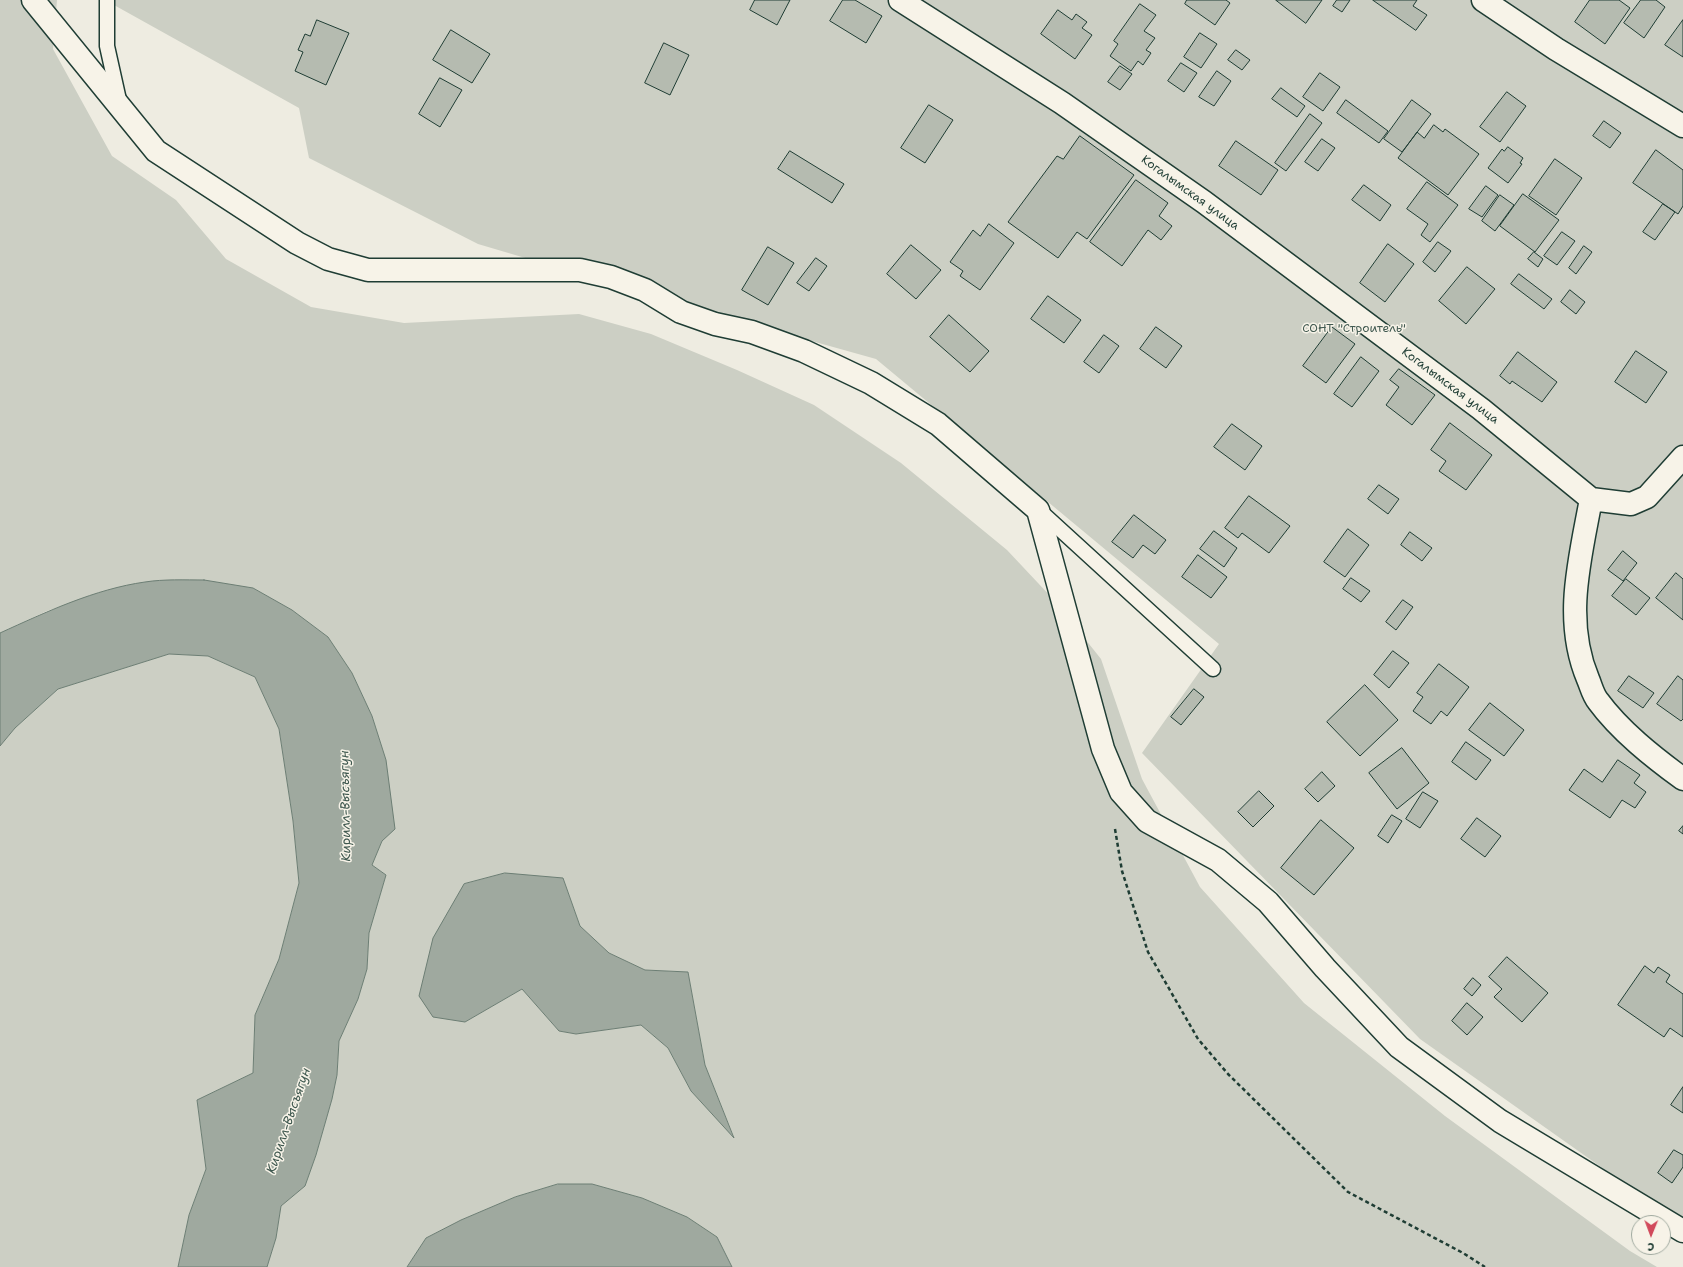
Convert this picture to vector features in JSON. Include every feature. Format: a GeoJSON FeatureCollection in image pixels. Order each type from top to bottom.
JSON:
{"type":"FeatureCollection","features":[{"type":"Feature","properties":{"kind":"street"},"geometry":{"type":"LineString","coordinates":[[33,0],[156,152],[297,243],[328,259],[368,270],[580,270],[611,277],[645,290],[681,312],[715,324],[752,332],[804,351],[871,383],[938,424],[1038,510],[1103,749],[1121,792],[1147,821],[1218,860],[1268,902],[1325,968],[1399,1047],[1500,1121],[1683,1231]]}},
{"type":"Feature","properties":{"kind":"street","name":"Когалымская улица"},"geometry":{"type":"LineString","coordinates":[[900,0],[1062,103],[1204,202],[1481,409],[1591,500]]}},
{"type":"Feature","properties":{"kind":"street"},"geometry":{"type":"LineString","coordinates":[[1483,0],[1556,49],[1683,126]]}},
{"type":"Feature","properties":{"kind":"street"},"geometry":{"type":"LineString","coordinates":[[1683,457],[1647,497],[1631,504],[1591,500],[1576,579],[1574,622],[1581,663],[1597,700],[1618,725],[1662,764],[1683,778]]}},
{"type":"Feature","properties":{"kind":"lane"},"geometry":{"type":"LineString","coordinates":[[107,0],[107,46],[117,95],[127,117]]}},
{"type":"Feature","properties":{"kind":"lane"},"geometry":{"type":"LineString","coordinates":[[1038,510],[1213,669]]}},
{"type":"Feature","properties":{"kind":"path"},"geometry":{"type":"LineString","coordinates":[[1115,825],[1122,871],[1148,952],[1198,1039],[1228,1074],[1348,1192],[1462,1253],[1485,1267]]}},
{"type":"Feature","properties":{"kind":"green space"},"geometry":{"type":"Polygon","coordinates":[[[0,0],[57,0],[53,49],[112,156],[176,200],[226,259],[311,307],[404,323],[579,314],[651,334],[737,370],[814,405],[901,463],[1007,550],[1054,600],[1101,659],[1142,779],[1200,887],[1304,1003],[1445,1116],[1631,1252],[1631,1255],[1637,1255],[1657,1267],[732,1267],[717,1237],[687,1217],[642,1198],[592,1184],[558,1184],[515,1197],[461,1220],[426,1238],[407,1267],[267,1267],[276,1238],[281,1206],[305,1186],[316,1155],[332,1099],[337,1075],[339,1041],[358,999],[367,969],[369,933],[386,875],[372,865],[382,841],[386,760],[372,716],[352,673],[328,637],[292,610],[253,588],[146,582],[107,591],[47,611],[0,633],[0,0]],[[563,878],[465,1022],[522,989],[559,1031],[576,1034],[641,1025],[668,1048],[691,1091],[734,1137],[705,1065],[688,972],[645,970],[609,953],[580,926],[563,878]]]}},
{"type":"Feature","properties":{"kind":"green space","name":"СОНТ \"Строитель\""},"geometry":{"type":"Polygon","coordinates":[[[105,0],[1683,0],[1683,1225],[1671,1215],[1669,1215],[1420,1039],[1142,753],[1219,644],[876,359],[701,310],[478,244],[309,158],[299,108],[105,0]]]}},
{"type":"Feature","properties":{"kind":"green space"},"geometry":{"type":"Polygon","coordinates":[[[169,654],[208,656],[255,677],[279,729],[293,821],[299,883],[279,959],[255,1015],[253,1073],[197,1100],[206,1169],[189,1215],[178,1267],[0,1267],[0,746],[15,728],[58,689],[169,654]]]}},
{"type":"Feature","properties":{"kind":"water","name":"Кирилл-Высъягун"},"geometry":{"type":"Polygon","coordinates":[[[204,580],[253,588],[292,610],[328,637],[352,673],[372,716],[386,760],[395,829],[382,841],[372,865],[386,875],[369,933],[367,969],[358,999],[339,1041],[337,1075],[332,1099],[316,1155],[305,1186],[281,1206],[276,1238],[267,1267],[178,1267],[189,1215],[206,1169],[197,1100],[253,1073],[255,1015],[279,959],[299,883],[293,821],[279,729],[255,677],[208,656],[169,654],[58,689],[15,728],[0,746],[0,633],[71,602],[126,585],[152,581],[204,580]]]}},
{"type":"Feature","properties":{"kind":"water"},"geometry":{"type":"Polygon","coordinates":[[[505,873],[563,878],[580,926],[609,953],[645,970],[688,972],[705,1065],[734,1138],[691,1091],[668,1048],[641,1025],[576,1034],[559,1031],[522,989],[465,1022],[433,1017],[419,996],[433,938],[464,884],[505,873]]]}},
{"type":"Feature","properties":{"kind":"water"},"geometry":{"type":"Polygon","coordinates":[[[558,1184],[592,1184],[642,1198],[687,1217],[717,1237],[732,1267],[407,1267],[426,1238],[461,1220],[515,1197],[558,1184]]]}},
{"type":"Feature","properties":{"kind":"building"},"geometry":{"type":"Polygon","coordinates":[[[755,0],[790,0],[777,25],[750,10],[755,0]]]}},
{"type":"Feature","properties":{"kind":"building"},"geometry":{"type":"Polygon","coordinates":[[[843,0],[855,0],[882,16],[866,43],[830,21],[843,0]]]}},
{"type":"Feature","properties":{"kind":"building"},"geometry":{"type":"Polygon","coordinates":[[[1187,0],[1226,0],[1230,3],[1215,25],[1185,4],[1187,0]]]}},
{"type":"Feature","properties":{"kind":"building"},"geometry":{"type":"Polygon","coordinates":[[[1276,0],[1322,0],[1306,23],[1276,0]]]}},
{"type":"Feature","properties":{"kind":"building"},"geometry":{"type":"Polygon","coordinates":[[[1337,0],[1350,0],[1342,12],[1333,6],[1337,0]]]}},
{"type":"Feature","properties":{"kind":"building"},"geometry":{"type":"Polygon","coordinates":[[[1373,0],[1417,0],[1413,6],[1427,15],[1416,30],[1373,0]]]}},
{"type":"Feature","properties":{"kind":"building"},"geometry":{"type":"Polygon","coordinates":[[[1590,0],[1619,0],[1630,8],[1605,44],[1575,22],[1590,0]]]}},
{"type":"Feature","properties":{"kind":"building"},"geometry":{"type":"Polygon","coordinates":[[[1641,0],[1656,0],[1665,7],[1644,38],[1624,23],[1641,0]]]}},
{"type":"Feature","properties":{"kind":"building"},"geometry":{"type":"Polygon","coordinates":[[[1140,4],[1156,15],[1144,31],[1155,38],[1146,50],[1151,53],[1143,65],[1138,61],[1131,71],[1110,56],[1118,44],[1114,41],[1140,4]]]}},
{"type":"Feature","properties":{"kind":"building"},"geometry":{"type":"Polygon","coordinates":[[[1058,10],[1072,20],[1076,14],[1087,22],[1082,28],[1092,35],[1075,59],[1041,34],[1058,10]]]}},
{"type":"Feature","properties":{"kind":"building"},"geometry":{"type":"Polygon","coordinates":[[[317,20],[349,33],[326,85],[295,71],[303,52],[298,50],[305,34],[310,36],[317,20]]]}},
{"type":"Feature","properties":{"kind":"building"},"geometry":{"type":"Polygon","coordinates":[[[1683,20],[1683,57],[1665,45],[1683,20]]]}},
{"type":"Feature","properties":{"kind":"building"},"geometry":{"type":"Polygon","coordinates":[[[451,30],[490,54],[472,83],[433,60],[451,30]]]}},
{"type":"Feature","properties":{"kind":"building"},"geometry":{"type":"Polygon","coordinates":[[[1200,33],[1217,44],[1201,68],[1184,57],[1200,33]]]}},
{"type":"Feature","properties":{"kind":"building"},"geometry":{"type":"Polygon","coordinates":[[[664,43],[689,55],[670,95],[645,83],[664,43]]]}},
{"type":"Feature","properties":{"kind":"building"},"geometry":{"type":"Polygon","coordinates":[[[1236,50],[1250,60],[1242,70],[1228,60],[1236,50]]]}},
{"type":"Feature","properties":{"kind":"building"},"geometry":{"type":"Polygon","coordinates":[[[1181,63],[1197,73],[1184,92],[1168,81],[1181,63]]]}},
{"type":"Feature","properties":{"kind":"building"},"geometry":{"type":"Polygon","coordinates":[[[1120,66],[1132,74],[1120,90],[1108,82],[1120,66]]]}},
{"type":"Feature","properties":{"kind":"building"},"geometry":{"type":"Polygon","coordinates":[[[1217,71],[1231,81],[1214,106],[1199,97],[1217,71]]]}},
{"type":"Feature","properties":{"kind":"building"},"geometry":{"type":"Polygon","coordinates":[[[1320,73],[1340,87],[1323,111],[1303,97],[1320,73]]]}},
{"type":"Feature","properties":{"kind":"building"},"geometry":{"type":"Polygon","coordinates":[[[440,78],[462,90],[440,127],[419,114],[440,78]]]}},
{"type":"Feature","properties":{"kind":"building"},"geometry":{"type":"Polygon","coordinates":[[[1281,88],[1305,106],[1297,117],[1272,99],[1281,88]]]}},
{"type":"Feature","properties":{"kind":"building"},"geometry":{"type":"Polygon","coordinates":[[[1507,92],[1526,106],[1500,142],[1480,127],[1507,92]]]}},
{"type":"Feature","properties":{"kind":"building"},"geometry":{"type":"Polygon","coordinates":[[[1346,100],[1388,131],[1379,143],[1337,113],[1346,100]]]}},
{"type":"Feature","properties":{"kind":"building"},"geometry":{"type":"Polygon","coordinates":[[[1412,100],[1431,114],[1402,152],[1384,139],[1412,100]]]}},
{"type":"Feature","properties":{"kind":"building"},"geometry":{"type":"Polygon","coordinates":[[[929,105],[953,120],[925,163],[901,148],[929,105]]]}},
{"type":"Feature","properties":{"kind":"building"},"geometry":{"type":"Polygon","coordinates":[[[1310,114],[1322,123],[1286,171],[1275,163],[1310,114]]]}},
{"type":"Feature","properties":{"kind":"building"},"geometry":{"type":"Polygon","coordinates":[[[1604,121],[1621,133],[1610,148],[1593,136],[1604,121]]]}},
{"type":"Feature","properties":{"kind":"building"},"geometry":{"type":"Polygon","coordinates":[[[1434,125],[1443,132],[1445,129],[1479,154],[1448,195],[1398,158],[1417,132],[1424,138],[1434,125]]]}},
{"type":"Feature","properties":{"kind":"building"},"geometry":{"type":"Polygon","coordinates":[[[1080,136],[1134,175],[1087,239],[1077,232],[1058,258],[1008,222],[1057,156],[1063,159],[1080,136]]]}},
{"type":"Feature","properties":{"kind":"building"},"geometry":{"type":"Polygon","coordinates":[[[1322,139],[1335,148],[1318,171],[1305,162],[1322,139]]]}},
{"type":"Feature","properties":{"kind":"building"},"geometry":{"type":"Polygon","coordinates":[[[1236,141],[1278,170],[1261,195],[1219,166],[1236,141]]]}},
{"type":"Feature","properties":{"kind":"building"},"geometry":{"type":"Polygon","coordinates":[[[1508,147],[1523,158],[1520,163],[1522,164],[1508,183],[1488,168],[1502,149],[1504,151],[1508,147]]]}},
{"type":"Feature","properties":{"kind":"building"},"geometry":{"type":"Polygon","coordinates":[[[1656,150],[1683,170],[1683,206],[1678,214],[1633,183],[1656,150]]]}},
{"type":"Feature","properties":{"kind":"building"},"geometry":{"type":"Polygon","coordinates":[[[790,151],[844,184],[832,203],[778,169],[790,151]]]}},
{"type":"Feature","properties":{"kind":"building"},"geometry":{"type":"Polygon","coordinates":[[[1555,159],[1582,178],[1556,215],[1529,196],[1555,159]]]}},
{"type":"Feature","properties":{"kind":"building"},"geometry":{"type":"Polygon","coordinates":[[[1136,180],[1168,203],[1159,216],[1172,226],[1161,240],[1148,230],[1122,266],[1090,242],[1136,180]]]}},
{"type":"Feature","properties":{"kind":"building"},"geometry":{"type":"Polygon","coordinates":[[[1427,182],[1458,205],[1430,242],[1421,235],[1428,224],[1407,209],[1427,182]]]}},
{"type":"Feature","properties":{"kind":"building"},"geometry":{"type":"Polygon","coordinates":[[[1364,185],[1391,205],[1380,221],[1352,200],[1364,185]]]}},
{"type":"Feature","properties":{"kind":"building"},"geometry":{"type":"Polygon","coordinates":[[[1486,186],[1498,195],[1482,217],[1469,209],[1486,186]]]}},
{"type":"Feature","properties":{"kind":"building"},"geometry":{"type":"Polygon","coordinates":[[[1523,194],[1559,220],[1535,252],[1500,226],[1523,194]]]}},
{"type":"Feature","properties":{"kind":"building"},"geometry":{"type":"Polygon","coordinates":[[[1500,195],[1514,205],[1495,231],[1482,221],[1500,195]]]}},
{"type":"Feature","properties":{"kind":"building"},"geometry":{"type":"Polygon","coordinates":[[[1663,204],[1675,212],[1655,240],[1643,232],[1663,204]]]}},
{"type":"Feature","properties":{"kind":"building"},"geometry":{"type":"Polygon","coordinates":[[[989,224],[1014,243],[980,290],[960,276],[963,271],[950,262],[973,230],[980,236],[989,224]]]}},
{"type":"Feature","properties":{"kind":"building"},"geometry":{"type":"Polygon","coordinates":[[[1562,232],[1575,241],[1557,265],[1544,256],[1562,232]]]}},
{"type":"Feature","properties":{"kind":"building"},"geometry":{"type":"Polygon","coordinates":[[[1438,242],[1451,251],[1435,272],[1423,262],[1438,242]]]}},
{"type":"Feature","properties":{"kind":"building"},"geometry":{"type":"Polygon","coordinates":[[[1388,244],[1414,264],[1385,302],[1360,283],[1388,244]]]}},
{"type":"Feature","properties":{"kind":"building"},"geometry":{"type":"Polygon","coordinates":[[[911,245],[941,270],[916,299],[887,274],[911,245]]]}},
{"type":"Feature","properties":{"kind":"building"},"geometry":{"type":"Polygon","coordinates":[[[1584,246],[1592,252],[1576,274],[1569,268],[1584,246]]]}},
{"type":"Feature","properties":{"kind":"building"},"geometry":{"type":"Polygon","coordinates":[[[768,247],[794,263],[768,305],[742,290],[768,247]]]}},
{"type":"Feature","properties":{"kind":"building"},"geometry":{"type":"Polygon","coordinates":[[[1534,252],[1543,259],[1538,267],[1528,259],[1534,252]]]}},
{"type":"Feature","properties":{"kind":"building"},"geometry":{"type":"Polygon","coordinates":[[[816,258],[827,266],[809,291],[797,283],[816,258]]]}},
{"type":"Feature","properties":{"kind":"building"},"geometry":{"type":"Polygon","coordinates":[[[1467,267],[1495,289],[1466,324],[1439,301],[1467,267]]]}},
{"type":"Feature","properties":{"kind":"building"},"geometry":{"type":"Polygon","coordinates":[[[1519,274],[1552,299],[1544,309],[1511,284],[1519,274]]]}},
{"type":"Feature","properties":{"kind":"building"},"geometry":{"type":"Polygon","coordinates":[[[1570,290],[1585,302],[1576,314],[1561,302],[1570,290]]]}},
{"type":"Feature","properties":{"kind":"building"},"geometry":{"type":"Polygon","coordinates":[[[1048,296],[1081,320],[1064,343],[1031,319],[1048,296]]]}},
{"type":"Feature","properties":{"kind":"building"},"geometry":{"type":"Polygon","coordinates":[[[949,315],[989,351],[970,372],[930,337],[949,315]]]}},
{"type":"Feature","properties":{"kind":"building"},"geometry":{"type":"Polygon","coordinates":[[[1156,327],[1182,346],[1166,368],[1140,349],[1156,327]]]}},
{"type":"Feature","properties":{"kind":"building"},"geometry":{"type":"Polygon","coordinates":[[[1332,327],[1355,344],[1326,383],[1303,366],[1332,327]]]}},
{"type":"Feature","properties":{"kind":"building"},"geometry":{"type":"Polygon","coordinates":[[[1104,335],[1119,346],[1099,373],[1084,362],[1104,335]]]}},
{"type":"Feature","properties":{"kind":"building"},"geometry":{"type":"Polygon","coordinates":[[[1636,351],[1667,372],[1646,403],[1615,382],[1636,351]]]}},
{"type":"Feature","properties":{"kind":"building"},"geometry":{"type":"Polygon","coordinates":[[[1518,352],[1557,382],[1542,402],[1512,381],[1510,384],[1500,376],[1518,352]]]}},
{"type":"Feature","properties":{"kind":"building"},"geometry":{"type":"Polygon","coordinates":[[[1361,357],[1379,371],[1352,407],[1334,394],[1361,357]]]}},
{"type":"Feature","properties":{"kind":"building"},"geometry":{"type":"Polygon","coordinates":[[[1399,369],[1435,395],[1412,425],[1386,405],[1399,387],[1390,380],[1399,369]]]}},
{"type":"Feature","properties":{"kind":"building"},"geometry":{"type":"Polygon","coordinates":[[[1450,423],[1492,455],[1466,490],[1439,471],[1446,461],[1431,450],[1450,423]]]}},
{"type":"Feature","properties":{"kind":"building"},"geometry":{"type":"Polygon","coordinates":[[[1232,424],[1262,446],[1245,470],[1214,447],[1232,424]]]}},
{"type":"Feature","properties":{"kind":"building"},"geometry":{"type":"Polygon","coordinates":[[[1379,485],[1399,499],[1388,514],[1368,499],[1379,485]]]}},
{"type":"Feature","properties":{"kind":"building"},"geometry":{"type":"Polygon","coordinates":[[[1249,496],[1290,526],[1269,553],[1242,533],[1238,538],[1225,528],[1249,496]]]}},
{"type":"Feature","properties":{"kind":"building"},"geometry":{"type":"Polygon","coordinates":[[[1134,515],[1166,540],[1155,554],[1143,545],[1133,558],[1112,542],[1134,515]]]}},
{"type":"Feature","properties":{"kind":"building"},"geometry":{"type":"Polygon","coordinates":[[[1348,529],[1369,545],[1345,577],[1324,562],[1348,529]]]}},
{"type":"Feature","properties":{"kind":"building"},"geometry":{"type":"Polygon","coordinates":[[[1214,531],[1237,548],[1224,567],[1200,549],[1214,531]]]}},
{"type":"Feature","properties":{"kind":"building"},"geometry":{"type":"Polygon","coordinates":[[[1410,532],[1432,548],[1422,561],[1401,545],[1410,532]]]}},
{"type":"Feature","properties":{"kind":"building"},"geometry":{"type":"Polygon","coordinates":[[[1623,551],[1637,563],[1623,581],[1608,570],[1623,551]]]}},
{"type":"Feature","properties":{"kind":"building"},"geometry":{"type":"Polygon","coordinates":[[[1198,555],[1227,577],[1211,598],[1182,577],[1198,555]]]}},
{"type":"Feature","properties":{"kind":"building"},"geometry":{"type":"Polygon","coordinates":[[[1676,573],[1683,579],[1683,620],[1656,598],[1676,573]]]}},
{"type":"Feature","properties":{"kind":"building"},"geometry":{"type":"Polygon","coordinates":[[[1351,578],[1370,591],[1361,602],[1343,589],[1351,578]]]}},
{"type":"Feature","properties":{"kind":"building"},"geometry":{"type":"Polygon","coordinates":[[[1626,579],[1650,598],[1636,615],[1612,596],[1626,579]]]}},
{"type":"Feature","properties":{"kind":"building"},"geometry":{"type":"Polygon","coordinates":[[[1403,600],[1413,607],[1396,630],[1386,622],[1403,600]]]}},
{"type":"Feature","properties":{"kind":"building"},"geometry":{"type":"Polygon","coordinates":[[[1393,651],[1409,663],[1389,688],[1374,675],[1393,651]]]}},
{"type":"Feature","properties":{"kind":"building"},"geometry":{"type":"Polygon","coordinates":[[[1439,664],[1469,687],[1447,716],[1441,711],[1431,724],[1413,711],[1423,697],[1417,693],[1439,664]]]}},
{"type":"Feature","properties":{"kind":"building"},"geometry":{"type":"Polygon","coordinates":[[[1629,676],[1654,693],[1643,708],[1618,691],[1629,676]]]}},
{"type":"Feature","properties":{"kind":"building"},"geometry":{"type":"Polygon","coordinates":[[[1678,676],[1683,680],[1683,719],[1681,721],[1657,704],[1678,676]]]}},
{"type":"Feature","properties":{"kind":"building"},"geometry":{"type":"Polygon","coordinates":[[[1365,685],[1398,720],[1360,756],[1327,722],[1365,685]]]}},
{"type":"Feature","properties":{"kind":"building"},"geometry":{"type":"Polygon","coordinates":[[[1194,689],[1204,697],[1181,725],[1171,717],[1194,689]]]}},
{"type":"Feature","properties":{"kind":"building"},"geometry":{"type":"Polygon","coordinates":[[[1490,703],[1524,730],[1504,756],[1469,730],[1490,703]]]}},
{"type":"Feature","properties":{"kind":"building"},"geometry":{"type":"Polygon","coordinates":[[[1466,742],[1491,760],[1476,780],[1452,762],[1466,742]]]}},
{"type":"Feature","properties":{"kind":"building"},"geometry":{"type":"Polygon","coordinates":[[[1402,748],[1429,783],[1397,809],[1369,773],[1402,748]]]}},
{"type":"Feature","properties":{"kind":"building"},"geometry":{"type":"Polygon","coordinates":[[[1618,760],[1640,775],[1634,783],[1646,792],[1635,808],[1622,800],[1610,818],[1569,790],[1584,769],[1602,782],[1618,760]]]}},
{"type":"Feature","properties":{"kind":"building"},"geometry":{"type":"Polygon","coordinates":[[[1322,772],[1335,786],[1318,802],[1305,789],[1322,772]]]}},
{"type":"Feature","properties":{"kind":"building"},"geometry":{"type":"Polygon","coordinates":[[[1259,791],[1274,806],[1253,827],[1238,812],[1259,791]]]}},
{"type":"Feature","properties":{"kind":"building"},"geometry":{"type":"Polygon","coordinates":[[[1423,792],[1438,801],[1420,828],[1406,819],[1423,792]]]}},
{"type":"Feature","properties":{"kind":"building"},"geometry":{"type":"Polygon","coordinates":[[[1392,815],[1402,821],[1388,843],[1378,836],[1392,815]]]}},
{"type":"Feature","properties":{"kind":"building"},"geometry":{"type":"Polygon","coordinates":[[[1477,818],[1501,836],[1485,857],[1461,839],[1477,818]]]}},
{"type":"Feature","properties":{"kind":"building"},"geometry":{"type":"Polygon","coordinates":[[[1321,820],[1354,848],[1314,895],[1281,868],[1321,820]]]}},
{"type":"Feature","properties":{"kind":"building"},"geometry":{"type":"Polygon","coordinates":[[[1683,826],[1683,834],[1679,831],[1683,826]]]}},
{"type":"Feature","properties":{"kind":"building"},"geometry":{"type":"Polygon","coordinates":[[[1507,957],[1548,993],[1522,1022],[1494,997],[1502,989],[1489,977],[1507,957]]]}},
{"type":"Feature","properties":{"kind":"building"},"geometry":{"type":"Polygon","coordinates":[[[1645,966],[1654,973],[1658,967],[1670,975],[1666,982],[1683,994],[1683,1037],[1670,1028],[1664,1037],[1618,1005],[1645,966]]]}},
{"type":"Feature","properties":{"kind":"building"},"geometry":{"type":"Polygon","coordinates":[[[1473,978],[1481,985],[1472,996],[1464,989],[1473,978]]]}},
{"type":"Feature","properties":{"kind":"building"},"geometry":{"type":"Polygon","coordinates":[[[1467,1003],[1483,1017],[1467,1035],[1452,1021],[1467,1003]]]}},
{"type":"Feature","properties":{"kind":"building"},"geometry":{"type":"Polygon","coordinates":[[[1683,1087],[1683,1113],[1671,1105],[1683,1087]]]}},
{"type":"Feature","properties":{"kind":"building"},"geometry":{"type":"Polygon","coordinates":[[[1674,1150],[1683,1155],[1683,1167],[1672,1183],[1658,1173],[1674,1150]]]}}]}
